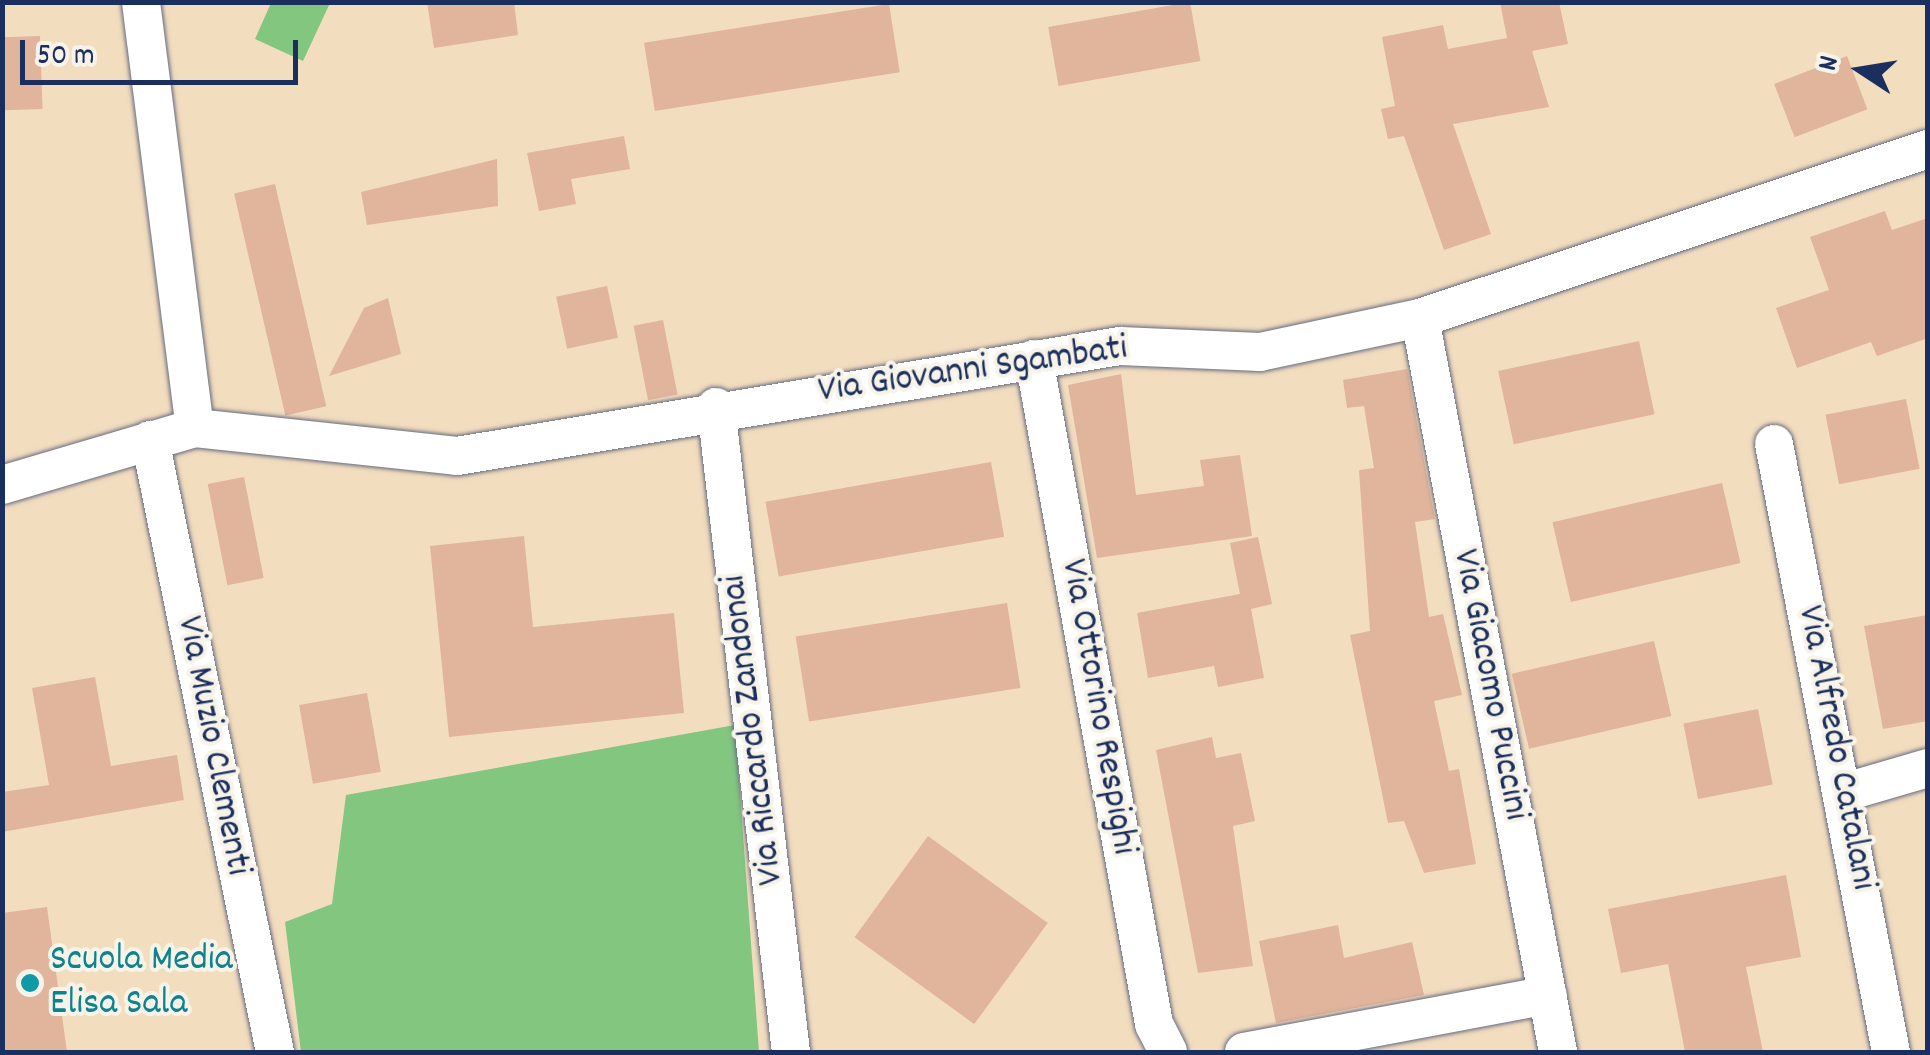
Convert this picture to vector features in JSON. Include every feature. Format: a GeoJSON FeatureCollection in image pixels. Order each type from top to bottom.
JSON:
{"type":"FeatureCollection","features":[{"type":"Feature","properties":{"kind":"street"},"geometry":{"type":"LineString","coordinates":[[141,2],[195,428]]}},
{"type":"Feature","properties":{"kind":"street","name":"Via Giovanni Sgambati"},"geometry":{"type":"LineString","coordinates":[[2,485],[195,428],[457,456],[716,407],[1120,346],[1260,352],[1420,318],[1928,148]]}},
{"type":"Feature","properties":{"kind":"street","name":"Via Giacomo Puccini"},"geometry":{"type":"LineString","coordinates":[[1420,318],[1558,1052]]}},
{"type":"Feature","properties":{"kind":"street","name":"Via Ottorino Respighi"},"geometry":{"type":"LineString","coordinates":[[1034,360],[1154,1024],[1168,1052]]}},
{"type":"Feature","properties":{"kind":"street","name":"Via Riccardo Zandonai"},"geometry":{"type":"LineString","coordinates":[[716,407],[791,1052]]}},
{"type":"Feature","properties":{"kind":"street","name":"Via Muzio Clementi"},"geometry":{"type":"LineString","coordinates":[[150,440],[275,1052]]}},
{"type":"Feature","properties":{"kind":"street","name":"Via Alfredo Catalani"},"geometry":{"type":"LineString","coordinates":[[1774,444],[1846,792],[1891,1052]]}},
{"type":"Feature","properties":{"kind":"street"},"geometry":{"type":"LineString","coordinates":[[1846,792],[1928,768]]}},
{"type":"Feature","properties":{"kind":"street"},"geometry":{"type":"LineString","coordinates":[[1244,1052],[1548,995]]}},
{"type":"Feature","properties":{"kind":"green space"},"geometry":{"type":"Polygon","coordinates":[[[271,3],[330,3],[303,61],[255,39],[271,3]]]}},
{"type":"Feature","properties":{"kind":"green space"},"geometry":{"type":"Polygon","coordinates":[[[735,725],[759,1052],[301,1052],[285,922],[332,904],[346,795],[735,725]]]}},
{"type":"Feature","properties":{"kind":"building"},"geometry":{"type":"Polygon","coordinates":[[[427,2],[514,2],[518,35],[434,48],[427,2]]]}},
{"type":"Feature","properties":{"kind":"building"},"geometry":{"type":"Polygon","coordinates":[[[1190,2],[1200,61],[1059,86],[1048,27],[1190,2]]]}},
{"type":"Feature","properties":{"kind":"building"},"geometry":{"type":"Polygon","coordinates":[[[1500,2],[1559,2],[1568,44],[1532,51],[1549,107],[1453,124],[1491,234],[1444,250],[1404,136],[1388,139],[1381,109],[1395,106],[1382,37],[1443,25],[1448,49],[1507,38],[1500,2]]]}},
{"type":"Feature","properties":{"kind":"building"},"geometry":{"type":"Polygon","coordinates":[[[889,4],[900,72],[655,111],[644,43],[889,4]]]}},
{"type":"Feature","properties":{"kind":"building"},"geometry":{"type":"Polygon","coordinates":[[[40,36],[43,109],[5,110],[2,37],[40,36]]]}},
{"type":"Feature","properties":{"kind":"building"},"geometry":{"type":"Polygon","coordinates":[[[1847,56],[1867,109],[1795,137],[1774,84],[1847,56]]]}},
{"type":"Feature","properties":{"kind":"building"},"geometry":{"type":"Polygon","coordinates":[[[624,136],[630,169],[571,179],[576,204],[539,211],[527,153],[624,136]]]}},
{"type":"Feature","properties":{"kind":"building"},"geometry":{"type":"Polygon","coordinates":[[[497,159],[498,206],[367,225],[361,192],[497,159]]]}},
{"type":"Feature","properties":{"kind":"building"},"geometry":{"type":"Polygon","coordinates":[[[275,184],[326,406],[285,416],[234,193],[275,184]]]}},
{"type":"Feature","properties":{"kind":"building"},"geometry":{"type":"Polygon","coordinates":[[[1885,211],[1892,230],[1928,218],[1928,338],[1877,356],[1871,342],[1797,368],[1776,308],[1829,290],[1810,237],[1885,211]]]}},
{"type":"Feature","properties":{"kind":"building"},"geometry":{"type":"Polygon","coordinates":[[[607,286],[618,338],[567,349],[556,297],[607,286]]]}},
{"type":"Feature","properties":{"kind":"building"},"geometry":{"type":"Polygon","coordinates":[[[388,298],[401,354],[329,376],[364,308],[388,298]]]}},
{"type":"Feature","properties":{"kind":"building"},"geometry":{"type":"Polygon","coordinates":[[[663,320],[678,395],[648,400],[634,326],[663,320]]]}},
{"type":"Feature","properties":{"kind":"building"},"geometry":{"type":"Polygon","coordinates":[[[1639,341],[1655,414],[1514,444],[1498,371],[1639,341]]]}},
{"type":"Feature","properties":{"kind":"building"},"geometry":{"type":"Polygon","coordinates":[[[1407,369],[1435,519],[1415,522],[1429,617],[1443,614],[1462,695],[1434,701],[1449,771],[1459,769],[1476,864],[1424,873],[1404,821],[1388,823],[1350,635],[1370,631],[1359,470],[1374,468],[1364,406],[1347,408],[1343,380],[1407,369]]]}},
{"type":"Feature","properties":{"kind":"building"},"geometry":{"type":"Polygon","coordinates":[[[1121,374],[1136,495],[1204,486],[1200,460],[1240,455],[1252,536],[1097,558],[1068,385],[1121,374]]]}},
{"type":"Feature","properties":{"kind":"building"},"geometry":{"type":"Polygon","coordinates":[[[1906,399],[1920,469],[1839,484],[1826,415],[1906,399]]]}},
{"type":"Feature","properties":{"kind":"building"},"geometry":{"type":"Polygon","coordinates":[[[991,462],[1004,537],[779,577],[765,502],[991,462]]]}},
{"type":"Feature","properties":{"kind":"building"},"geometry":{"type":"Polygon","coordinates":[[[244,477],[264,578],[227,585],[208,484],[244,477]]]}},
{"type":"Feature","properties":{"kind":"building"},"geometry":{"type":"Polygon","coordinates":[[[1722,483],[1740,563],[1571,602],[1552,522],[1722,483]]]}},
{"type":"Feature","properties":{"kind":"building"},"geometry":{"type":"Polygon","coordinates":[[[524,536],[533,627],[674,613],[684,713],[449,737],[430,546],[524,536]]]}},
{"type":"Feature","properties":{"kind":"building"},"geometry":{"type":"Polygon","coordinates":[[[1258,537],[1272,604],[1251,609],[1264,678],[1218,687],[1214,666],[1148,678],[1137,613],[1240,594],[1230,543],[1258,537]]]}},
{"type":"Feature","properties":{"kind":"building"},"geometry":{"type":"Polygon","coordinates":[[[1007,603],[1020,688],[809,721],[796,636],[1007,603]]]}},
{"type":"Feature","properties":{"kind":"building"},"geometry":{"type":"Polygon","coordinates":[[[1928,615],[1928,721],[1883,729],[1864,626],[1928,615]]]}},
{"type":"Feature","properties":{"kind":"building"},"geometry":{"type":"Polygon","coordinates":[[[1654,641],[1671,716],[1529,749],[1512,674],[1654,641]]]}},
{"type":"Feature","properties":{"kind":"building"},"geometry":{"type":"Polygon","coordinates":[[[95,677],[111,766],[177,755],[184,800],[2,832],[2,792],[49,785],[32,688],[95,677]]]}},
{"type":"Feature","properties":{"kind":"building"},"geometry":{"type":"Polygon","coordinates":[[[367,693],[381,772],[313,784],[299,705],[367,693]]]}},
{"type":"Feature","properties":{"kind":"building"},"geometry":{"type":"Polygon","coordinates":[[[1758,709],[1773,785],[1698,799],[1683,724],[1758,709]]]}},
{"type":"Feature","properties":{"kind":"building"},"geometry":{"type":"Polygon","coordinates":[[[1212,737],[1216,758],[1241,753],[1255,821],[1233,826],[1253,966],[1198,973],[1156,750],[1212,737]]]}},
{"type":"Feature","properties":{"kind":"building"},"geometry":{"type":"Polygon","coordinates":[[[928,836],[1048,923],[974,1024],[855,937],[928,836]]]}},
{"type":"Feature","properties":{"kind":"building"},"geometry":{"type":"Polygon","coordinates":[[[1786,875],[1801,957],[1746,967],[1763,1052],[1685,1052],[1668,964],[1621,973],[1608,909],[1786,875]]]}},
{"type":"Feature","properties":{"kind":"building","name":"Scuola Media Elisa Sala"},"geometry":{"type":"Polygon","coordinates":[[[47,907],[67,1052],[2,1052],[2,913],[47,907]]]}},
{"type":"Feature","properties":{"kind":"building"},"geometry":{"type":"Polygon","coordinates":[[[1338,925],[1344,958],[1412,942],[1424,995],[1276,1023],[1259,941],[1338,925]]]}},
{"type":"Feature","properties":{"kind":"place","name":"Scuola Media Elisa Sala"},"geometry":{"type":"Point","coordinates":[30,983]}}]}
